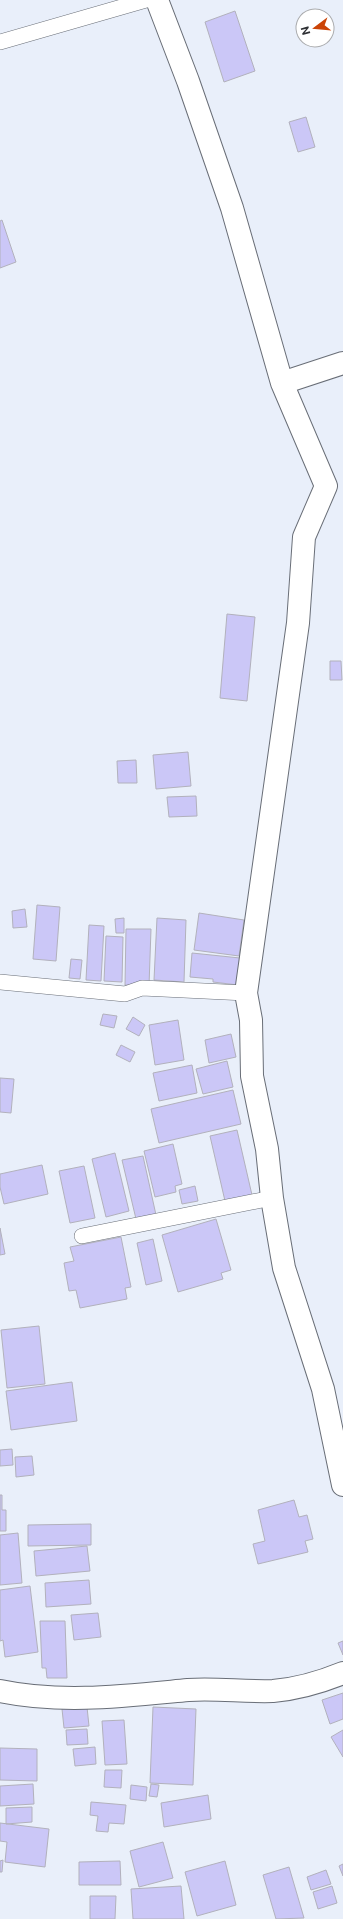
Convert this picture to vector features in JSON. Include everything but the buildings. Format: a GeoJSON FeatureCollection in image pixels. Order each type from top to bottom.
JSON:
{"type":"FeatureCollection","features":[{"type":"Feature","properties":{"kind":"street"},"geometry":{"type":"LineString","coordinates":[[156,0],[188,81],[232,208],[282,383],[335,484],[304,537],[297,631],[246,993],[251,1020],[252,1076],[267,1149],[272,1198],[284,1268],[323,1389],[343,1485]]}},
{"type":"Feature","properties":{"kind":"street"},"geometry":{"type":"LineString","coordinates":[[282,383],[343,363]]}},
{"type":"Feature","properties":{"kind":"street"},"geometry":{"type":"LineString","coordinates":[[0,1691],[21,1696],[106,1698],[188,1690],[272,1691],[293,1688],[343,1672]]}},
{"type":"Feature","properties":{"kind":"lane"},"geometry":{"type":"LineString","coordinates":[[0,42],[146,0]]}},
{"type":"Feature","properties":{"kind":"lane"},"geometry":{"type":"LineString","coordinates":[[0,982],[125,994],[142,988],[246,993]]}},
{"type":"Feature","properties":{"kind":"lane"},"geometry":{"type":"LineString","coordinates":[[82,1236],[272,1198]]}}]}
